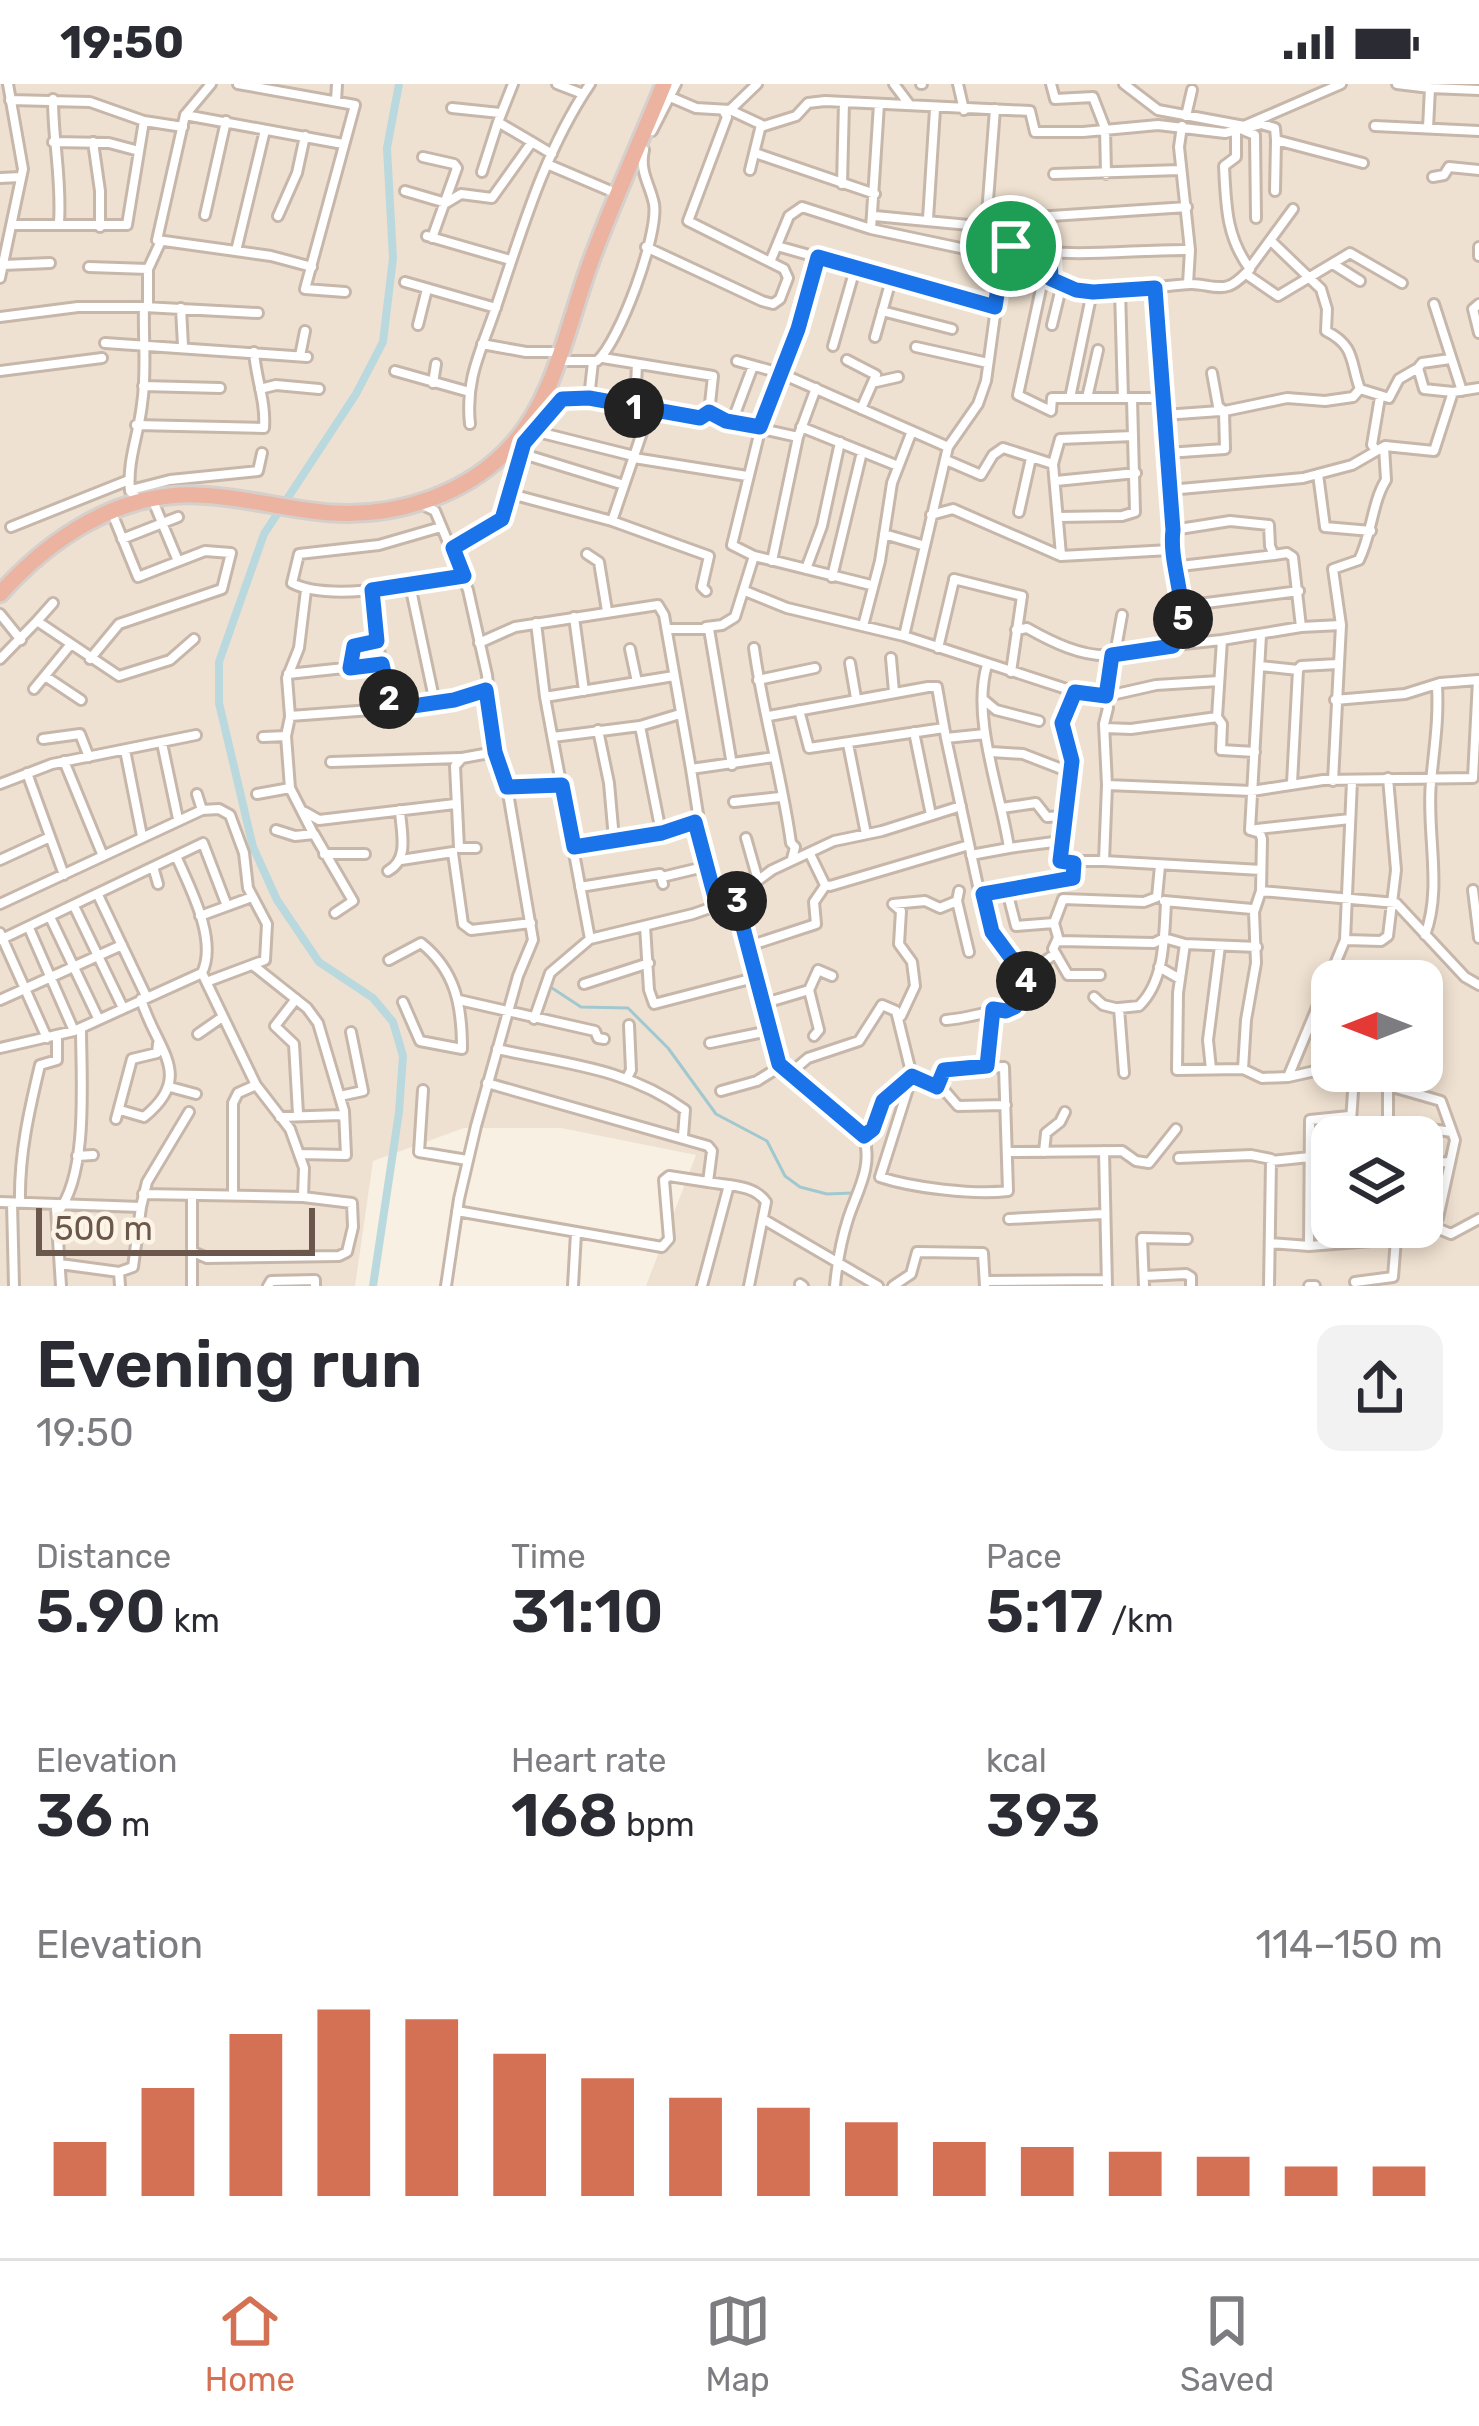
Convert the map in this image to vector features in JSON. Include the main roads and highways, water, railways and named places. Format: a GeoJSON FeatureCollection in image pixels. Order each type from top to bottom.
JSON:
{"type":"FeatureCollection","features":[{"type":"Feature","properties":{"kind":"highway"},"geometry":{"type":"LineString","coordinates":[[0,591],[51,542],[137,492],[254,498],[357,513],[419,503],[480,474],[514,443],[541,397],[613,192],[660,93]]}},
{"type":"Feature","properties":{"kind":"highway"},"geometry":{"type":"LineString","coordinates":[[314,507],[382,506],[426,495],[466,476],[517,432],[554,358],[660,93]]}},
{"type":"Feature","properties":{"kind":"highway"},"geometry":{"type":"LineString","coordinates":[[51,542],[112,511],[137,492]]}},
{"type":"Feature","properties":{"kind":"waterway"},"geometry":{"type":"LineString","coordinates":[[373,1286],[403,1056],[393,1022],[373,998],[319,962],[277,900],[253,847],[219,703],[219,662],[264,534],[356,394],[383,342],[393,258],[387,148],[399,84]]}},
{"type":"Feature","properties":{"kind":"waterway"},"geometry":{"type":"LineString","coordinates":[[552,988],[581,1007],[628,1008],[668,1048],[716,1114],[767,1141],[785,1176],[800,1187],[827,1194],[852,1193]]}}]}
